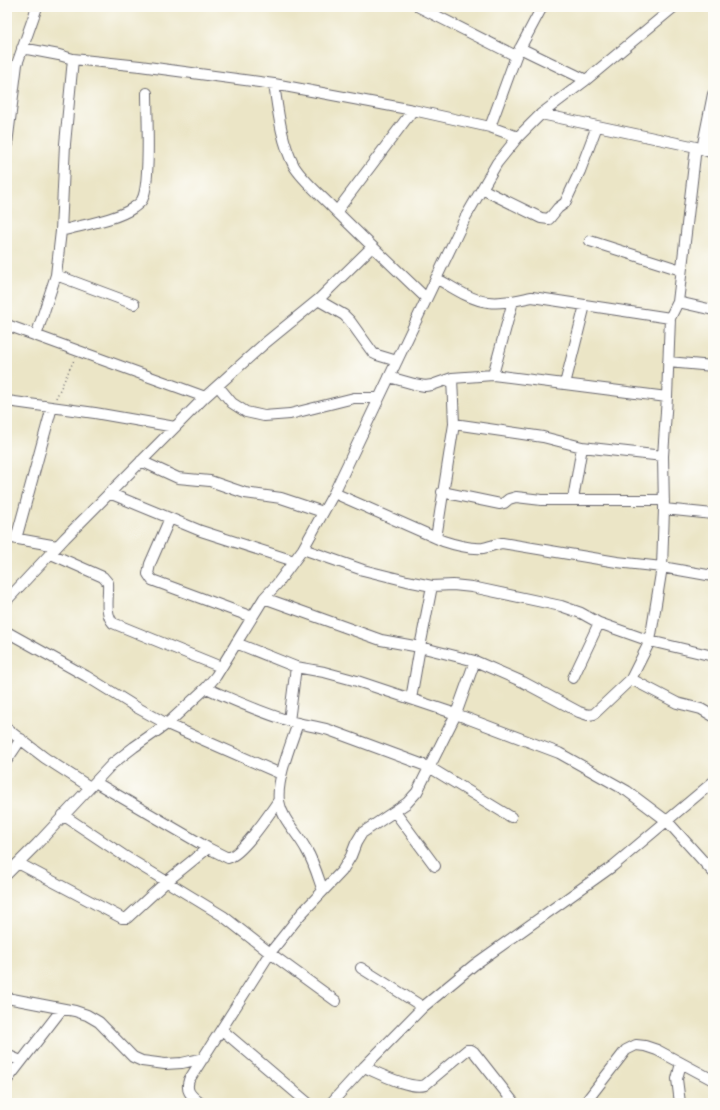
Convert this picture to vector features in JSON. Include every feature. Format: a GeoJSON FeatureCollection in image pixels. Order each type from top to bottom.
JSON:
{"type":"FeatureCollection","features":[{"type":"Feature","properties":{"kind":"street"},"geometry":{"type":"LineString","coordinates":[[7,144],[12,63],[22,48],[37,7]]}},
{"type":"Feature","properties":{"kind":"street"},"geometry":{"type":"LineString","coordinates":[[419,7],[518,52],[586,80]]}},
{"type":"Feature","properties":{"kind":"street"},"geometry":{"type":"LineString","coordinates":[[490,127],[518,52],[542,7]]}},
{"type":"Feature","properties":{"kind":"street"},"geometry":{"type":"LineString","coordinates":[[7,874],[117,760],[168,724],[206,688],[221,667],[264,598],[303,549],[334,493],[465,218],[497,163],[518,137],[541,114],[586,80],[674,7]]}},
{"type":"Feature","properties":{"kind":"street"},"geometry":{"type":"LineString","coordinates":[[22,48],[72,59],[140,66],[274,84],[413,110],[490,127],[518,137]]}},
{"type":"Feature","properties":{"kind":"street"},"geometry":{"type":"LineString","coordinates":[[36,336],[56,276],[72,59]]}},
{"type":"Feature","properties":{"kind":"street"},"geometry":{"type":"LineString","coordinates":[[274,84],[283,137],[295,168],[372,247],[426,298]]}},
{"type":"Feature","properties":{"kind":"street"},"geometry":{"type":"LineString","coordinates":[[60,231],[119,216],[133,208],[142,200],[145,191],[147,168],[147,93]]}},
{"type":"Feature","properties":{"kind":"street"},"geometry":{"type":"LineString","coordinates":[[264,598],[382,640],[420,647],[475,661],[523,682],[579,712],[588,714],[594,714],[630,679],[650,641],[662,567],[664,504],[663,456],[670,318],[678,302],[681,270],[699,148],[713,94]]}},
{"type":"Feature","properties":{"kind":"street"},"geometry":{"type":"LineString","coordinates":[[337,211],[413,110]]}},
{"type":"Feature","properties":{"kind":"street"},"geometry":{"type":"LineString","coordinates":[[541,114],[699,148],[713,153]]}},
{"type":"Feature","properties":{"kind":"street"},"geometry":{"type":"LineString","coordinates":[[482,189],[541,218],[549,219],[558,208],[565,203],[580,171],[597,126]]}},
{"type":"Feature","properties":{"kind":"street"},"geometry":{"type":"LineString","coordinates":[[590,241],[681,270]]}},
{"type":"Feature","properties":{"kind":"street"},"geometry":{"type":"LineString","coordinates":[[7,600],[57,546],[205,397],[264,344],[318,300],[372,247]]}},
{"type":"Feature","properties":{"kind":"street"},"geometry":{"type":"LineString","coordinates":[[56,276],[134,304]]}},
{"type":"Feature","properties":{"kind":"street"},"geometry":{"type":"LineString","coordinates":[[436,278],[476,299],[488,302],[513,301],[532,297],[670,318]]}},
{"type":"Feature","properties":{"kind":"street"},"geometry":{"type":"LineString","coordinates":[[318,300],[344,315],[373,353],[397,362]]}},
{"type":"Feature","properties":{"kind":"street"},"geometry":{"type":"LineString","coordinates":[[493,375],[513,301]]}},
{"type":"Feature","properties":{"kind":"street"},"geometry":{"type":"LineString","coordinates":[[678,302],[713,310]]}},
{"type":"Feature","properties":{"kind":"street"},"geometry":{"type":"LineString","coordinates":[[565,384],[585,305]]}},
{"type":"Feature","properties":{"kind":"street"},"geometry":{"type":"LineString","coordinates":[[7,325],[205,397]]}},
{"type":"Feature","properties":{"kind":"street"},"geometry":{"type":"LineString","coordinates":[[668,362],[713,366]]}},
{"type":"Feature","properties":{"kind":"street"},"geometry":{"type":"LineString","coordinates":[[389,377],[414,384],[432,386],[452,378],[493,375],[667,397]]}},
{"type":"Feature","properties":{"kind":"street"},"geometry":{"type":"LineString","coordinates":[[436,538],[442,492],[454,424],[452,378]]}},
{"type":"Feature","properties":{"kind":"street"},"geometry":{"type":"LineString","coordinates":[[218,386],[232,403],[246,412],[264,416],[290,414],[354,398],[379,398]]}},
{"type":"Feature","properties":{"kind":"street"},"geometry":{"type":"LineString","coordinates":[[7,401],[95,413],[175,427]]}},
{"type":"Feature","properties":{"kind":"street"},"geometry":{"type":"LineString","coordinates":[[52,407],[12,538],[57,546]]}},
{"type":"Feature","properties":{"kind":"street"},"geometry":{"type":"LineString","coordinates":[[454,424],[523,434],[582,448],[663,456]]}},
{"type":"Feature","properties":{"kind":"street"},"geometry":{"type":"LineString","coordinates":[[573,499],[582,448]]}},
{"type":"Feature","properties":{"kind":"street"},"geometry":{"type":"LineString","coordinates":[[142,461],[178,478],[210,481],[245,493],[281,498],[323,512]]}},
{"type":"Feature","properties":{"kind":"street"},"geometry":{"type":"LineString","coordinates":[[442,492],[500,504],[516,497],[542,500],[573,499],[622,501],[664,504],[713,514]]}},
{"type":"Feature","properties":{"kind":"street"},"geometry":{"type":"LineString","coordinates":[[109,493],[201,531],[294,561]]}},
{"type":"Feature","properties":{"kind":"street"},"geometry":{"type":"LineString","coordinates":[[334,493],[453,544],[484,548],[502,543],[713,576]]}},
{"type":"Feature","properties":{"kind":"street"},"geometry":{"type":"LineString","coordinates":[[170,518],[150,564],[148,574],[152,580],[252,616]]}},
{"type":"Feature","properties":{"kind":"street"},"geometry":{"type":"LineString","coordinates":[[303,549],[363,570],[432,586],[453,585],[472,587],[530,598],[561,606],[581,613],[599,623],[650,641],[713,656]]}},
{"type":"Feature","properties":{"kind":"street"},"geometry":{"type":"LineString","coordinates":[[51,554],[103,577],[108,583],[108,613],[109,618],[113,623],[221,667]]}},
{"type":"Feature","properties":{"kind":"street"},"geometry":{"type":"LineString","coordinates":[[411,699],[432,586]]}},
{"type":"Feature","properties":{"kind":"street"},"geometry":{"type":"LineString","coordinates":[[573,678],[599,623]]}},
{"type":"Feature","properties":{"kind":"street"},"geometry":{"type":"LineString","coordinates":[[7,632],[168,724],[281,774]]}},
{"type":"Feature","properties":{"kind":"street"},"geometry":{"type":"LineString","coordinates":[[236,643],[296,668],[324,672],[350,679],[456,714],[559,753],[627,791],[667,821],[713,872]]}},
{"type":"Feature","properties":{"kind":"street"},"geometry":{"type":"LineString","coordinates":[[200,1103],[189,1091],[187,1086],[190,1080],[270,953],[301,914],[342,871],[362,833],[395,812],[407,803],[417,792],[456,714],[475,661]]}},
{"type":"Feature","properties":{"kind":"street"},"geometry":{"type":"LineString","coordinates":[[296,668],[293,722],[281,774],[279,800],[283,814],[305,846],[313,862],[323,892]]}},
{"type":"Feature","properties":{"kind":"street"},"geometry":{"type":"LineString","coordinates":[[630,679],[671,700],[701,709],[713,716]]}},
{"type":"Feature","properties":{"kind":"street"},"geometry":{"type":"LineString","coordinates":[[206,688],[256,710],[293,722],[329,730],[429,767],[511,817]]}},
{"type":"Feature","properties":{"kind":"street"},"geometry":{"type":"LineString","coordinates":[[7,729],[45,758],[228,858],[233,856],[254,834],[279,800]]}},
{"type":"Feature","properties":{"kind":"street"},"geometry":{"type":"LineString","coordinates":[[7,760],[21,739]]}},
{"type":"Feature","properties":{"kind":"street"},"geometry":{"type":"LineString","coordinates":[[331,1103],[423,1007],[474,965],[613,866],[713,782]]}},
{"type":"Feature","properties":{"kind":"street"},"geometry":{"type":"LineString","coordinates":[[395,812],[435,866]]}},
{"type":"Feature","properties":{"kind":"street"},"geometry":{"type":"LineString","coordinates":[[63,815],[166,882],[223,916],[270,953],[336,1001]]}},
{"type":"Feature","properties":{"kind":"street"},"geometry":{"type":"LineString","coordinates":[[18,863],[122,918],[127,918],[166,882],[208,848]]}},
{"type":"Feature","properties":{"kind":"street"},"geometry":{"type":"LineString","coordinates":[[361,968],[423,1007]]}},
{"type":"Feature","properties":{"kind":"street"},"geometry":{"type":"LineString","coordinates":[[7,998],[75,1011],[87,1015],[99,1022],[129,1052],[142,1061],[165,1064],[182,1063],[204,1058]]}},
{"type":"Feature","properties":{"kind":"street"},"geometry":{"type":"LineString","coordinates":[[7,1080],[62,1009]]}},
{"type":"Feature","properties":{"kind":"street"},"geometry":{"type":"LineString","coordinates":[[222,1030],[308,1103]]}},
{"type":"Feature","properties":{"kind":"street"},"geometry":{"type":"LineString","coordinates":[[585,1103],[626,1050],[636,1045],[645,1046],[712,1077]]}},
{"type":"Feature","properties":{"kind":"street"},"geometry":{"type":"LineString","coordinates":[[364,1067],[392,1079],[420,1087],[425,1085],[467,1050],[471,1050],[514,1103]]}},
{"type":"Feature","properties":{"kind":"street"},"geometry":{"type":"LineString","coordinates":[[7,1055],[21,1061]]}},
{"type":"Feature","properties":{"kind":"street"},"geometry":{"type":"LineString","coordinates":[[680,1103],[677,1079],[681,1063]]}},
{"type":"Feature","properties":{"kind":"path"},"geometry":{"type":"LineString","coordinates":[[52,407],[78,351]]}}]}
